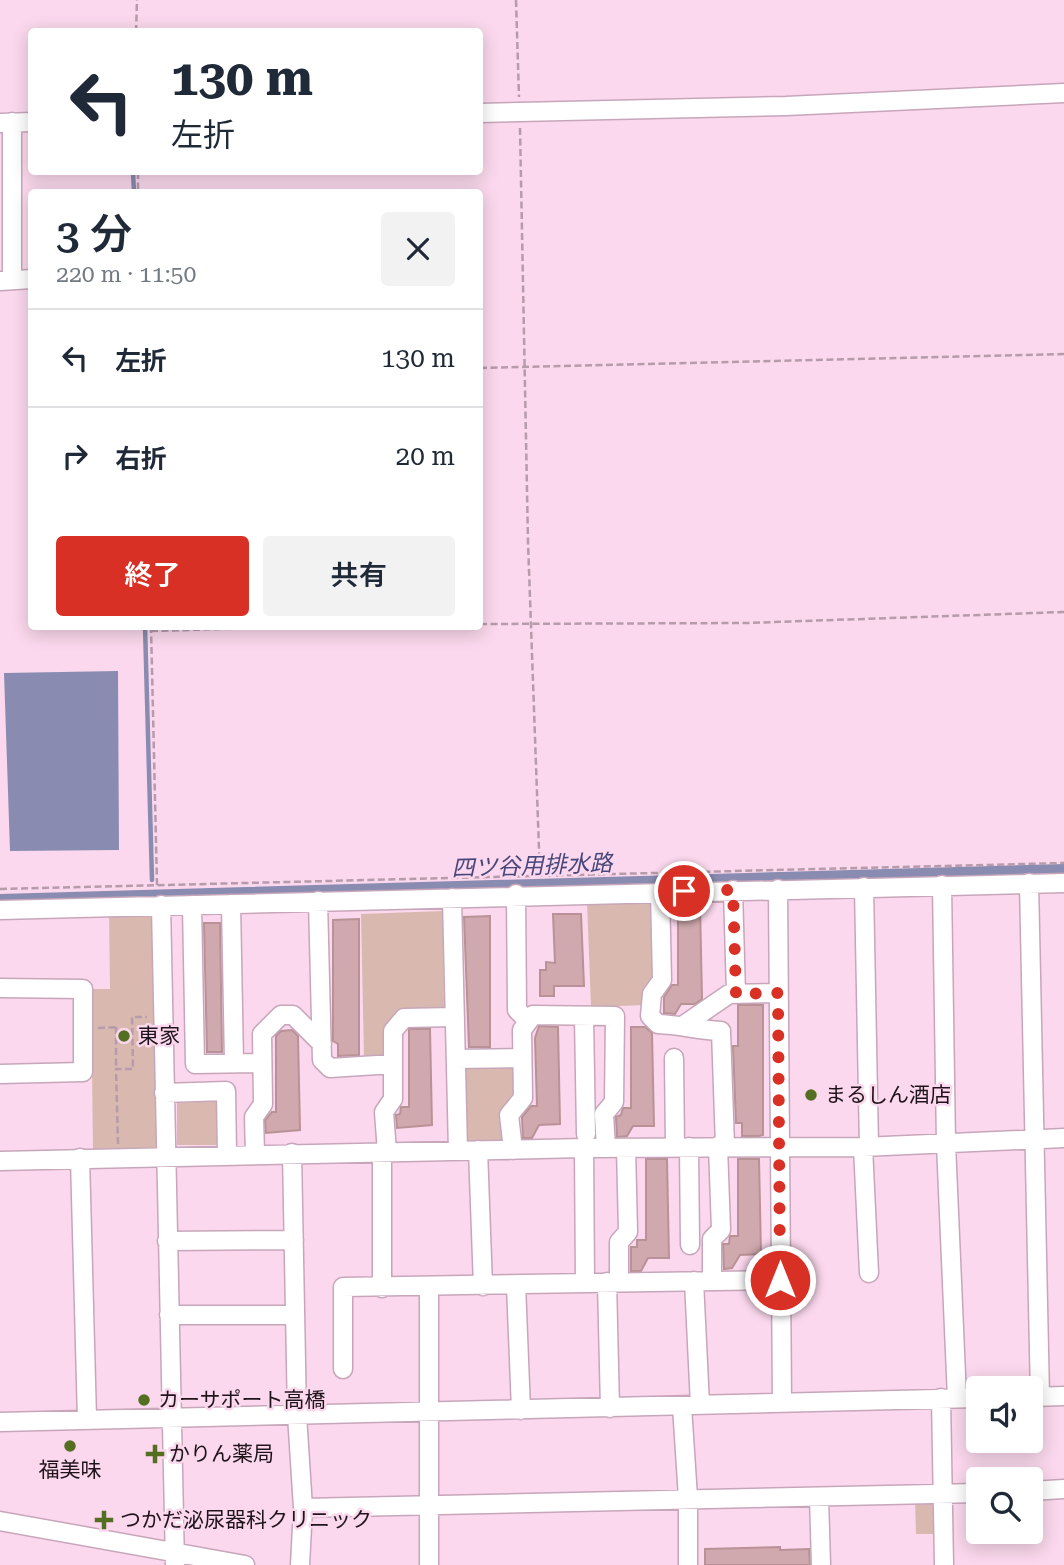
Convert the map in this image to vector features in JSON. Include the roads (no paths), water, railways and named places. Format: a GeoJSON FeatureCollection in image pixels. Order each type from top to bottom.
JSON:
{"type":"FeatureCollection","features":[{"type":"Feature","properties":{"kind":"street"},"geometry":{"type":"LineString","coordinates":[[483,113],[786,106],[1064,93]]}},
{"type":"Feature","properties":{"kind":"street"},"geometry":{"type":"LineString","coordinates":[[28,122],[6,122],[6,281],[28,279]]}},
{"type":"Feature","properties":{"kind":"street"},"geometry":{"type":"LineString","coordinates":[[1029,883],[1035,1139],[1035,1376]]}},
{"type":"Feature","properties":{"kind":"street"},"geometry":{"type":"LineString","coordinates":[[0,910],[516,894],[1064,883]]}},
{"type":"Feature","properties":{"kind":"street"},"geometry":{"type":"LineString","coordinates":[[942,884],[949,1398],[942,1495],[944,1565]]}},
{"type":"Feature","properties":{"kind":"street"},"geometry":{"type":"LineString","coordinates":[[864,887],[869,1273]]}},
{"type":"Feature","properties":{"kind":"street"},"geometry":{"type":"LineString","coordinates":[[778,889],[782,1403]]}},
{"type":"Feature","properties":{"kind":"street"},"geometry":{"type":"LineString","coordinates":[[712,1281],[712,1239],[721,1230],[721,1031],[729,996],[733,890]]}},
{"type":"Feature","properties":{"kind":"street"},"geometry":{"type":"LineString","coordinates":[[660,891],[662,980],[652,994],[650,1016],[657,1024],[721,1031]]}},
{"type":"Feature","properties":{"kind":"street"},"geometry":{"type":"LineString","coordinates":[[516,894],[517,1010],[528,1021]]}},
{"type":"Feature","properties":{"kind":"street"},"geometry":{"type":"LineString","coordinates":[[452,898],[458,1151]]}},
{"type":"Feature","properties":{"kind":"street"},"geometry":{"type":"LineString","coordinates":[[318,901],[322,1060],[330,1068],[393,1064]]}},
{"type":"Feature","properties":{"kind":"street"},"geometry":{"type":"LineString","coordinates":[[231,904],[234,1063]]}},
{"type":"Feature","properties":{"kind":"street"},"geometry":{"type":"LineString","coordinates":[[161,905],[175,1559]]}},
{"type":"Feature","properties":{"kind":"street"},"geometry":{"type":"LineString","coordinates":[[192,905],[195,1064],[262,1063]]}},
{"type":"Feature","properties":{"kind":"street"},"geometry":{"type":"LineString","coordinates":[[0,989],[83,989],[83,1072],[0,1074]]}},
{"type":"Feature","properties":{"kind":"street"},"geometry":{"type":"LineString","coordinates":[[684,1025],[729,996],[778,993]]}},
{"type":"Feature","properties":{"kind":"street"},"geometry":{"type":"LineString","coordinates":[[163,1000],[194,999]]}},
{"type":"Feature","properties":{"kind":"street"},"geometry":{"type":"LineString","coordinates":[[255,1154],[254,1117],[263,1104],[262,1034],[281,1016],[293,1015],[322,1044]]}},
{"type":"Feature","properties":{"kind":"street"},"geometry":{"type":"LineString","coordinates":[[513,1150],[509,1115],[523,1098],[522,1030],[533,1015],[615,1016],[614,1102],[604,1114],[606,1148]]}},
{"type":"Feature","properties":{"kind":"street"},"geometry":{"type":"LineString","coordinates":[[584,1016],[585,1282]]}},
{"type":"Feature","properties":{"kind":"street"},"geometry":{"type":"LineString","coordinates":[[382,1288],[384,1112],[393,1099],[393,1031],[404,1018],[455,1017]]}},
{"type":"Feature","properties":{"kind":"street"},"geometry":{"type":"LineString","coordinates":[[456,1059],[522,1058]]}},
{"type":"Feature","properties":{"kind":"street"},"geometry":{"type":"LineString","coordinates":[[674,1058],[690,1245]]}},
{"type":"Feature","properties":{"kind":"street"},"geometry":{"type":"LineString","coordinates":[[164,1093],[226,1091],[227,1155]]}},
{"type":"Feature","properties":{"kind":"street"},"geometry":{"type":"LineString","coordinates":[[0,1161],[513,1150],[585,1141],[606,1148],[866,1147],[1064,1138]]}},
{"type":"Feature","properties":{"kind":"street"},"geometry":{"type":"LineString","coordinates":[[610,1408],[613,1282],[619,1242],[628,1232],[626,1148]]}},
{"type":"Feature","properties":{"kind":"street"},"geometry":{"type":"LineString","coordinates":[[478,1150],[483,1286]]}},
{"type":"Feature","properties":{"kind":"street"},"geometry":{"type":"LineString","coordinates":[[292,1153],[297,1415],[303,1508],[300,1565]]}},
{"type":"Feature","properties":{"kind":"street"},"geometry":{"type":"LineString","coordinates":[[80,1158],[87,1419]]}},
{"type":"Feature","properties":{"kind":"street"},"geometry":{"type":"LineString","coordinates":[[167,1241],[294,1240]]}},
{"type":"Feature","properties":{"kind":"street"},"geometry":{"type":"LineString","coordinates":[[343,1369],[343,1287],[780,1280]]}},
{"type":"Feature","properties":{"kind":"street"},"geometry":{"type":"LineString","coordinates":[[688,1565],[694,1281]]}},
{"type":"Feature","properties":{"kind":"street"},"geometry":{"type":"LineString","coordinates":[[516,1285],[521,1410]]}},
{"type":"Feature","properties":{"kind":"street"},"geometry":{"type":"LineString","coordinates":[[429,1287],[429,1565]]}},
{"type":"Feature","properties":{"kind":"street"},"geometry":{"type":"LineString","coordinates":[[169,1315],[295,1315]]}},
{"type":"Feature","properties":{"kind":"street"},"geometry":{"type":"LineString","coordinates":[[1043,1397],[1064,1396]]}},
{"type":"Feature","properties":{"kind":"street"},"geometry":{"type":"LineString","coordinates":[[0,1422],[966,1398]]}},
{"type":"Feature","properties":{"kind":"street"},"geometry":{"type":"LineString","coordinates":[[1043,1490],[1064,1489]]}},
{"type":"Feature","properties":{"kind":"street"},"geometry":{"type":"LineString","coordinates":[[303,1508],[966,1494]]}},
{"type":"Feature","properties":{"kind":"street"},"geometry":{"type":"LineString","coordinates":[[819,1497],[821,1565]]}},
{"type":"Feature","properties":{"kind":"street"},"geometry":{"type":"LineString","coordinates":[[0,1521],[175,1559],[246,1565]]}},
{"type":"Feature","properties":{"kind":"water"},"geometry":{"type":"Polygon","coordinates":[[[118,671],[119,850],[10,851],[4,673],[118,671]]]}},
{"type":"Feature","properties":{"kind":"water","name":"四ツ谷用排水路"},"geometry":{"type":"Polygon","coordinates":[[[1064,864],[1064,878],[0,903],[0,894],[1064,864]]]}},
{"type":"Feature","properties":{"kind":"waterway"},"geometry":{"type":"LineString","coordinates":[[133,175],[134,189]]}},
{"type":"Feature","properties":{"kind":"waterway"},"geometry":{"type":"LineString","coordinates":[[145,630],[152,880]]}},
{"type":"Feature","properties":{"kind":"place","name":"東家"},"geometry":{"type":"Point","coordinates":[124,1036]}},
{"type":"Feature","properties":{"kind":"place","name":"まるしん酒店"},"geometry":{"type":"Point","coordinates":[811,1095]}},
{"type":"Feature","properties":{"kind":"place","name":"カーサポート高橋"},"geometry":{"type":"Point","coordinates":[144,1400]}},
{"type":"Feature","properties":{"kind":"place","name":"福美味"},"geometry":{"type":"Point","coordinates":[70,1446]}},
{"type":"Feature","properties":{"kind":"place","name":"かりん薬局"},"geometry":{"type":"Point","coordinates":[155,1454]}},
{"type":"Feature","properties":{"kind":"place","name":"つかだ泌尿器科クリニック"},"geometry":{"type":"Point","coordinates":[104,1520]}}]}
